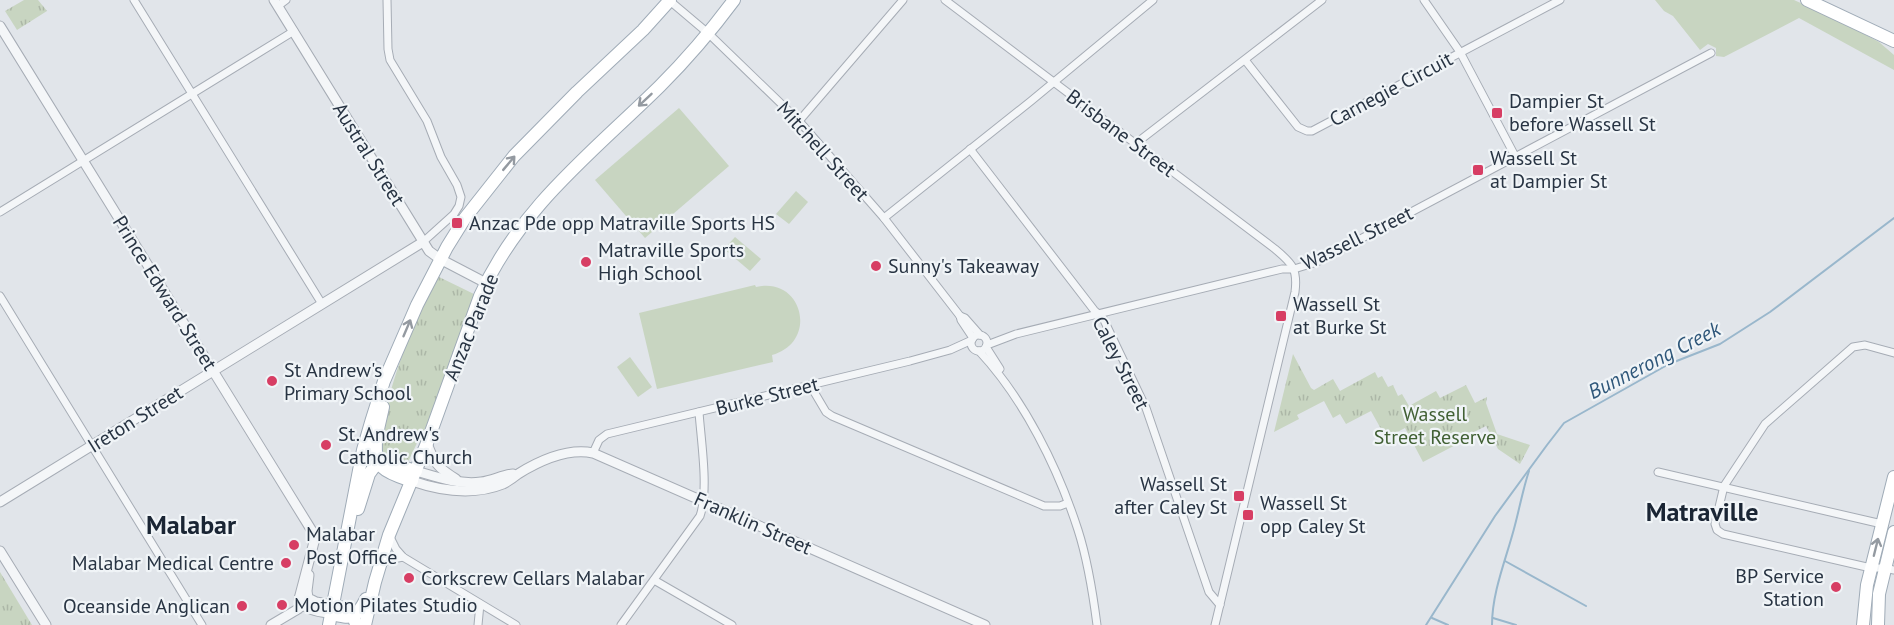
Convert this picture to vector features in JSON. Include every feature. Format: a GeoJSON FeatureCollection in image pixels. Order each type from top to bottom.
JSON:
{"type":"FeatureCollection","features":[{"type":"Feature","properties":{"kind":"main road","name":"Anzac Parade"},"geometry":{"type":"LineString","coordinates":[[365,625],[389,535],[427,443],[486,283],[512,239],[541,201],[563,177],[659,87],[709,34],[734,0]]}},
{"type":"Feature","properties":{"kind":"main road"},"geometry":{"type":"LineString","coordinates":[[1807,0],[1894,41]]}},
{"type":"Feature","properties":{"kind":"main road"},"geometry":{"type":"LineString","coordinates":[[375,582],[355,621],[331,615],[365,442],[384,381],[417,305],[465,218],[514,156],[670,1]]}},
{"type":"Feature","properties":{"kind":"main road"},"geometry":{"type":"LineString","coordinates":[[1869,29],[1894,51]]}},
{"type":"Feature","properties":{"kind":"main road"},"geometry":{"type":"LineString","coordinates":[[379,462],[377,446],[384,381]]}},
{"type":"Feature","properties":{"kind":"main road"},"geometry":{"type":"LineString","coordinates":[[345,541],[373,466],[379,462],[385,462],[414,476]]}},
{"type":"Feature","properties":{"kind":"main road"},"geometry":{"type":"LineString","coordinates":[[1863,625],[1864,604],[1871,568],[1894,477]]}},
{"type":"Feature","properties":{"kind":"main road"},"geometry":{"type":"LineString","coordinates":[[1878,625],[1879,594],[1889,569],[1894,532]]}},
{"type":"Feature","properties":{"kind":"street"},"geometry":{"type":"LineString","coordinates":[[134,0],[322,304]]}},
{"type":"Feature","properties":{"kind":"street"},"geometry":{"type":"LineString","coordinates":[[387,0],[390,60],[426,121],[461,197],[454,214],[423,243]]}},
{"type":"Feature","properties":{"kind":"street"},"geometry":{"type":"LineString","coordinates":[[799,121],[903,0]]}},
{"type":"Feature","properties":{"kind":"street","name":"Brisbane Street"},"geometry":{"type":"LineString","coordinates":[[945,0],[1275,249],[1294,268]]}},
{"type":"Feature","properties":{"kind":"street"},"geometry":{"type":"LineString","coordinates":[[884,218],[1153,0]]}},
{"type":"Feature","properties":{"kind":"street"},"geometry":{"type":"LineString","coordinates":[[1135,144],[1322,0]]}},
{"type":"Feature","properties":{"kind":"street"},"geometry":{"type":"LineString","coordinates":[[1424,0],[1460,52],[1515,156]]}},
{"type":"Feature","properties":{"kind":"street","name":"Carnegie Circuit"},"geometry":{"type":"LineString","coordinates":[[1245,60],[1298,127],[1312,131],[1560,0]]}},
{"type":"Feature","properties":{"kind":"street","name":"Mitchell Street"},"geometry":{"type":"LineString","coordinates":[[670,1],[709,34],[799,121],[884,218],[960,316],[965,318],[979,343],[1002,373],[1057,472],[1079,531],[1097,625]]}},
{"type":"Feature","properties":{"kind":"street","name":"Austral Street"},"geometry":{"type":"LineString","coordinates":[[279,2],[294,32],[423,243],[440,260],[486,283]]}},
{"type":"Feature","properties":{"kind":"street","name":"Prince Edward Street"},"geometry":{"type":"LineString","coordinates":[[0,26],[312,531],[314,542],[299,596],[305,601]]}},
{"type":"Feature","properties":{"kind":"street"},"geometry":{"type":"LineString","coordinates":[[0,212],[294,32]]}},
{"type":"Feature","properties":{"kind":"street","name":"Wassell Street"},"geometry":{"type":"LineString","coordinates":[[1215,625],[1295,292],[1297,279],[1294,268],[1317,262],[1711,52]]}},
{"type":"Feature","properties":{"kind":"street","name":"Caley Street"},"geometry":{"type":"LineString","coordinates":[[970,149],[1099,314],[1143,401],[1209,591],[1221,605]]}},
{"type":"Feature","properties":{"kind":"street","name":"Ireton Street"},"geometry":{"type":"LineString","coordinates":[[0,502],[423,243]]}},
{"type":"Feature","properties":{"kind":"street","name":"Burke Street"},"geometry":{"type":"LineString","coordinates":[[593,453],[599,440],[607,434],[1282,269],[1294,268]]}},
{"type":"Feature","properties":{"kind":"street"},"geometry":{"type":"LineString","coordinates":[[0,296],[202,625]]}},
{"type":"Feature","properties":{"kind":"street"},"geometry":{"type":"LineString","coordinates":[[1889,569],[1871,568],[1723,534],[1717,530],[1715,524],[1724,486],[1765,424],[1853,347],[1865,345],[1894,353]]}},
{"type":"Feature","properties":{"kind":"street"},"geometry":{"type":"LineString","coordinates":[[810,385],[826,412],[832,416],[1044,506],[1060,506],[1068,503]]}},
{"type":"Feature","properties":{"kind":"street"},"geometry":{"type":"LineString","coordinates":[[621,625],[700,516],[703,500],[699,412]]}},
{"type":"Feature","properties":{"kind":"street"},"geometry":{"type":"LineString","coordinates":[[427,443],[433,460],[439,468],[463,482]]}},
{"type":"Feature","properties":{"kind":"street","name":"Franklin Street"},"geometry":{"type":"LineString","coordinates":[[414,476],[442,489],[474,491],[502,484],[559,456],[577,451],[593,453],[985,625]]}},
{"type":"Feature","properties":{"kind":"street"},"geometry":{"type":"LineString","coordinates":[[1658,472],[1882,524]]}},
{"type":"Feature","properties":{"kind":"street","name":"Franklin Street"},"geometry":{"type":"LineString","coordinates":[[414,476],[482,482],[519,474]]}},
{"type":"Feature","properties":{"kind":"street"},"geometry":{"type":"LineString","coordinates":[[389,535],[403,557],[516,625]]}},
{"type":"Feature","properties":{"kind":"street"},"geometry":{"type":"LineString","coordinates":[[0,551],[46,625]]}},
{"type":"Feature","properties":{"kind":"street"},"geometry":{"type":"LineString","coordinates":[[381,564],[403,557]]}},
{"type":"Feature","properties":{"kind":"street"},"geometry":{"type":"LineString","coordinates":[[654,580],[732,625]]}},
{"type":"Feature","properties":{"kind":"street"},"geometry":{"type":"LineString","coordinates":[[271,625],[298,609],[305,601],[314,610],[331,615]]}},
{"type":"Feature","properties":{"kind":"street"},"geometry":{"type":"LineString","coordinates":[[478,625],[480,604]]}},
{"type":"Feature","properties":{"kind":"green space"},"geometry":{"type":"Polygon","coordinates":[[[24,0],[38,0],[47,11],[17,30],[5,11],[24,0]]]}},
{"type":"Feature","properties":{"kind":"green space"},"geometry":{"type":"Polygon","coordinates":[[[1655,0],[1794,0],[1879,42],[1894,55],[1894,70],[1799,18],[1724,57],[1716,56],[1716,48],[1708,44],[1700,50],[1673,16],[1664,11],[1655,0]]]}},
{"type":"Feature","properties":{"kind":"green space"},"geometry":{"type":"Polygon","coordinates":[[[679,108],[729,166],[645,238],[595,180],[679,108]]]}},
{"type":"Feature","properties":{"kind":"green space"},"geometry":{"type":"Polygon","coordinates":[[[796,191],[808,202],[789,224],[776,214],[796,191]]]}},
{"type":"Feature","properties":{"kind":"green space"},"geometry":{"type":"Polygon","coordinates":[[[735,237],[761,259],[750,271],[724,249],[735,237]]]}},
{"type":"Feature","properties":{"kind":"green space"},"geometry":{"type":"Polygon","coordinates":[[[437,276],[476,295],[424,441],[417,443],[408,462],[379,452],[382,428],[400,361],[437,276]]]}},
{"type":"Feature","properties":{"kind":"green space"},"geometry":{"type":"Polygon","coordinates":[[[755,285],[756,287],[772,286],[785,291],[794,300],[799,312],[800,325],[796,337],[787,348],[772,355],[773,362],[657,389],[639,313],[755,285]]]}},
{"type":"Feature","properties":{"kind":"green space","name":"Wassell Street Reserve"},"geometry":{"type":"Polygon","coordinates":[[[1293,354],[1314,390],[1333,379],[1340,391],[1375,372],[1378,378],[1382,376],[1388,387],[1393,385],[1398,396],[1402,394],[1409,406],[1436,391],[1440,398],[1466,385],[1475,403],[1487,397],[1486,403],[1497,434],[1530,445],[1520,464],[1498,449],[1486,426],[1466,436],[1467,439],[1423,462],[1405,428],[1386,438],[1371,411],[1346,424],[1340,414],[1333,418],[1324,401],[1297,415],[1299,419],[1274,432],[1293,354]]]}},
{"type":"Feature","properties":{"kind":"green space"},"geometry":{"type":"Polygon","coordinates":[[[630,357],[652,387],[638,397],[617,367],[630,357]]]}},
{"type":"Feature","properties":{"kind":"green space"},"geometry":{"type":"Polygon","coordinates":[[[0,572],[32,625],[0,625],[0,572]]]}},
{"type":"Feature","properties":{"kind":"waterway","name":"Bunnerong Creek"},"geometry":{"type":"LineString","coordinates":[[1426,625],[1495,516],[1564,423],[1669,364],[1720,344],[1770,312],[1894,218]]}},
{"type":"Feature","properties":{"kind":"waterway"},"geometry":{"type":"LineString","coordinates":[[1492,625],[1497,587],[1529,471]]}},
{"type":"Feature","properties":{"kind":"waterway"},"geometry":{"type":"LineString","coordinates":[[1505,561],[1586,606]]}},
{"type":"Feature","properties":{"kind":"waterway"},"geometry":{"type":"LineString","coordinates":[[1432,618],[1448,625]]}},
{"type":"Feature","properties":{"kind":"waterway"},"geometry":{"type":"LineString","coordinates":[[1493,618],[1516,625]]}},
{"type":"Feature","properties":{"kind":"place","name":"Dampier St before Wassell St"},"geometry":{"type":"Point","coordinates":[1497,113]}},
{"type":"Feature","properties":{"kind":"place","name":"Wassell St at Dampier St"},"geometry":{"type":"Point","coordinates":[1478,170]}},
{"type":"Feature","properties":{"kind":"place","name":"Anzac Pde opp Matraville Sports HS"},"geometry":{"type":"Point","coordinates":[457,223]}},
{"type":"Feature","properties":{"kind":"place","name":"Matraville Sports High School"},"geometry":{"type":"Point","coordinates":[586,262]}},
{"type":"Feature","properties":{"kind":"place","name":"Sunny's Takeaway"},"geometry":{"type":"Point","coordinates":[876,266]}},
{"type":"Feature","properties":{"kind":"place","name":"Wassell St at Burke St"},"geometry":{"type":"Point","coordinates":[1281,316]}},
{"type":"Feature","properties":{"kind":"place","name":"St Andrew's Primary School"},"geometry":{"type":"Point","coordinates":[272,381]}},
{"type":"Feature","properties":{"kind":"place","name":"St. Andrew's Catholic Church"},"geometry":{"type":"Point","coordinates":[326,445]}},
{"type":"Feature","properties":{"kind":"place","name":"Wassell St after Caley St"},"geometry":{"type":"Point","coordinates":[1239,496]}},
{"type":"Feature","properties":{"kind":"place","name":"Wassell St opp Caley St"},"geometry":{"type":"Point","coordinates":[1248,515]}},
{"type":"Feature","properties":{"kind":"place","name":"Malabar Post Office"},"geometry":{"type":"Point","coordinates":[294,545]}},
{"type":"Feature","properties":{"kind":"place","name":"Malabar Medical Centre"},"geometry":{"type":"Point","coordinates":[286,563]}},
{"type":"Feature","properties":{"kind":"place","name":"Corkscrew Cellars Malabar"},"geometry":{"type":"Point","coordinates":[409,578]}},
{"type":"Feature","properties":{"kind":"place","name":"BP Service Station"},"geometry":{"type":"Point","coordinates":[1836,587]}},
{"type":"Feature","properties":{"kind":"place","name":"Motion Pilates Studio"},"geometry":{"type":"Point","coordinates":[282,605]}},
{"type":"Feature","properties":{"kind":"place","name":"Oceanside Anglican"},"geometry":{"type":"Point","coordinates":[242,606]}},
{"type":"Feature","properties":{"kind":"district","name":"Matraville"},"geometry":{"type":"Point","coordinates":[1702,511]}},
{"type":"Feature","properties":{"kind":"district","name":"Malabar"},"geometry":{"type":"Point","coordinates":[191,524]}}]}
